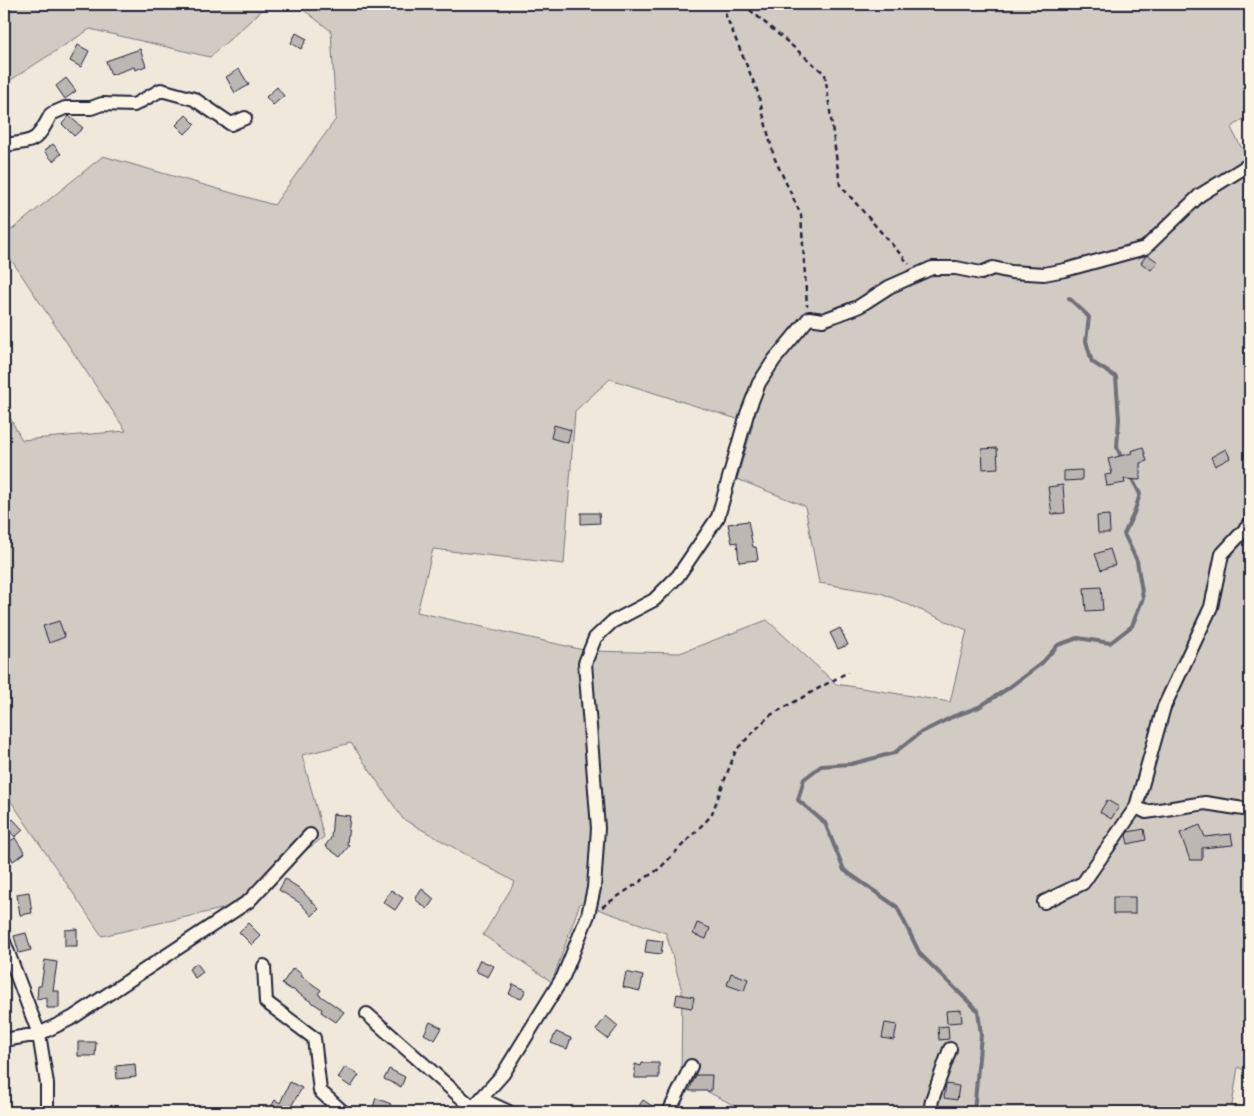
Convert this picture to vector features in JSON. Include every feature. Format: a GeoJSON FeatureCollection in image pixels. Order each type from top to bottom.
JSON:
{"type":"FeatureCollection","features":[{"type":"Feature","properties":{"kind":"street"},"geometry":{"type":"LineString","coordinates":[[4,145],[30,142],[35,139],[41,133],[51,114],[65,108],[91,108],[102,104],[134,105],[161,90],[194,99],[232,124],[245,118]]}},
{"type":"Feature","properties":{"kind":"street"},"geometry":{"type":"LineString","coordinates":[[474,1106],[503,1074],[563,977],[588,915],[594,888],[598,828],[585,664],[595,638],[612,622],[654,600],[678,576],[718,517],[747,414],[759,383],[774,360],[809,318],[823,320],[858,307],[889,287],[932,268],[956,268],[981,273],[993,268],[1004,272],[1044,274],[1145,248],[1200,195],[1250,164]]}},
{"type":"Feature","properties":{"kind":"street"},"geometry":{"type":"LineString","coordinates":[[1044,902],[1083,883],[1136,807],[1164,707],[1211,607],[1222,554],[1250,524]]}},
{"type":"Feature","properties":{"kind":"street"},"geometry":{"type":"LineString","coordinates":[[1136,807],[1146,812],[1204,803],[1250,810]]}},
{"type":"Feature","properties":{"kind":"street"},"geometry":{"type":"LineString","coordinates":[[4,1040],[39,1034],[72,1018],[249,901],[310,835]]}},
{"type":"Feature","properties":{"kind":"street"},"geometry":{"type":"LineString","coordinates":[[4,942],[39,1034],[47,1084],[47,1112]]}},
{"type":"Feature","properties":{"kind":"street"},"geometry":{"type":"LineString","coordinates":[[264,966],[266,1002],[314,1038],[320,1091],[343,1112]]}},
{"type":"Feature","properties":{"kind":"street"},"geometry":{"type":"LineString","coordinates":[[367,1014],[474,1106],[509,1112]]}},
{"type":"Feature","properties":{"kind":"street"},"geometry":{"type":"LineString","coordinates":[[930,1112],[932,1100],[950,1049]]}},
{"type":"Feature","properties":{"kind":"street"},"geometry":{"type":"LineString","coordinates":[[669,1112],[691,1066]]}},
{"type":"Feature","properties":{"kind":"path"},"geometry":{"type":"LineString","coordinates":[[724,4],[726,16],[757,90],[774,157],[801,215],[809,318]]}},
{"type":"Feature","properties":{"kind":"path"},"geometry":{"type":"LineString","coordinates":[[742,4],[825,74],[840,185],[918,275]]}},
{"type":"Feature","properties":{"kind":"path"},"geometry":{"type":"LineString","coordinates":[[588,915],[659,869],[710,816],[736,750],[769,716],[848,672]]}},
{"type":"Feature","properties":{"kind":"shaded area"},"geometry":{"type":"Polygon","coordinates":[[[4,4],[269,4],[210,57],[90,29],[6,83],[4,81],[4,4]]]}},
{"type":"Feature","properties":{"kind":"shaded area"},"geometry":{"type":"Polygon","coordinates":[[[296,4],[1250,4],[1250,114],[1231,128],[1250,164],[1250,1074],[1238,1067],[1231,1112],[747,1112],[681,1078],[682,991],[666,933],[580,903],[552,982],[483,935],[515,882],[403,819],[351,743],[302,755],[324,837],[226,908],[102,936],[4,791],[4,407],[22,440],[126,431],[4,249],[4,236],[103,156],[274,205],[336,119],[331,31],[296,4]],[[610,379],[575,411],[564,564],[433,549],[417,612],[588,651],[680,653],[767,620],[836,684],[950,702],[967,630],[881,593],[819,583],[805,506],[737,479],[753,424],[610,379]]]}},
{"type":"Feature","properties":{"kind":"building"},"geometry":{"type":"Polygon","coordinates":[[[296,33],[307,39],[301,49],[291,43],[296,33]]]}},
{"type":"Feature","properties":{"kind":"building"},"geometry":{"type":"Polygon","coordinates":[[[78,45],[89,51],[81,67],[70,61],[78,45]]]}},
{"type":"Feature","properties":{"kind":"building"},"geometry":{"type":"Polygon","coordinates":[[[140,49],[146,66],[135,70],[134,67],[111,75],[106,61],[140,49]]]}},
{"type":"Feature","properties":{"kind":"building"},"geometry":{"type":"Polygon","coordinates":[[[239,69],[249,85],[235,93],[226,77],[239,69]]]}},
{"type":"Feature","properties":{"kind":"building"},"geometry":{"type":"Polygon","coordinates":[[[66,78],[76,91],[65,99],[56,86],[66,78]]]}},
{"type":"Feature","properties":{"kind":"building"},"geometry":{"type":"Polygon","coordinates":[[[277,87],[284,96],[273,105],[266,97],[277,87]]]}},
{"type":"Feature","properties":{"kind":"building"},"geometry":{"type":"Polygon","coordinates":[[[186,115],[195,124],[185,134],[176,125],[186,115]]]}},
{"type":"Feature","properties":{"kind":"building"},"geometry":{"type":"Polygon","coordinates":[[[69,116],[83,128],[74,136],[62,124],[69,116]]]}},
{"type":"Feature","properties":{"kind":"building"},"geometry":{"type":"Polygon","coordinates":[[[53,144],[61,154],[53,161],[44,151],[53,144]]]}},
{"type":"Feature","properties":{"kind":"building"},"geometry":{"type":"Polygon","coordinates":[[[1148,255],[1158,262],[1151,270],[1141,263],[1148,255]]]}},
{"type":"Feature","properties":{"kind":"building"},"geometry":{"type":"Polygon","coordinates":[[[554,425],[571,430],[568,443],[551,438],[554,425]]]}},
{"type":"Feature","properties":{"kind":"building"},"geometry":{"type":"Polygon","coordinates":[[[1143,447],[1147,461],[1140,463],[1140,480],[1124,479],[1125,483],[1107,486],[1105,475],[1112,474],[1108,459],[1132,453],[1131,451],[1143,447]]]}},
{"type":"Feature","properties":{"kind":"building"},"geometry":{"type":"Polygon","coordinates":[[[997,448],[998,468],[983,469],[982,449],[997,448]]]}},
{"type":"Feature","properties":{"kind":"building"},"geometry":{"type":"Polygon","coordinates":[[[1226,449],[1230,458],[1215,466],[1211,457],[1226,449]]]}},
{"type":"Feature","properties":{"kind":"building"},"geometry":{"type":"Polygon","coordinates":[[[1082,470],[1082,480],[1064,481],[1064,471],[1082,470]]]}},
{"type":"Feature","properties":{"kind":"building"},"geometry":{"type":"Polygon","coordinates":[[[1063,485],[1065,513],[1052,514],[1048,487],[1063,485]]]}},
{"type":"Feature","properties":{"kind":"building"},"geometry":{"type":"Polygon","coordinates":[[[581,513],[599,513],[600,523],[581,524],[581,513]]]}},
{"type":"Feature","properties":{"kind":"building"},"geometry":{"type":"Polygon","coordinates":[[[1109,515],[1110,533],[1098,533],[1097,516],[1109,515]]]}},
{"type":"Feature","properties":{"kind":"building"},"geometry":{"type":"Polygon","coordinates":[[[748,521],[753,547],[756,547],[758,560],[739,562],[737,542],[732,543],[728,524],[748,521]]]}},
{"type":"Feature","properties":{"kind":"building"},"geometry":{"type":"Polygon","coordinates":[[[1110,549],[1115,565],[1101,570],[1095,554],[1110,549]]]}},
{"type":"Feature","properties":{"kind":"building"},"geometry":{"type":"Polygon","coordinates":[[[1101,587],[1103,610],[1086,611],[1084,588],[1101,587]]]}},
{"type":"Feature","properties":{"kind":"building"},"geometry":{"type":"Polygon","coordinates":[[[59,621],[65,637],[49,643],[43,626],[59,621]]]}},
{"type":"Feature","properties":{"kind":"building"},"geometry":{"type":"Polygon","coordinates":[[[840,628],[848,645],[838,649],[830,633],[840,628]]]}},
{"type":"Feature","properties":{"kind":"building"},"geometry":{"type":"Polygon","coordinates":[[[1107,800],[1119,807],[1111,819],[1100,812],[1107,800]]]}},
{"type":"Feature","properties":{"kind":"building"},"geometry":{"type":"Polygon","coordinates":[[[333,814],[350,816],[347,844],[349,846],[340,857],[325,846],[331,838],[333,814]]]}},
{"type":"Feature","properties":{"kind":"building"},"geometry":{"type":"Polygon","coordinates":[[[13,819],[23,830],[15,837],[5,826],[13,819]]]}},
{"type":"Feature","properties":{"kind":"building"},"geometry":{"type":"Polygon","coordinates":[[[1200,825],[1205,837],[1231,834],[1233,845],[1202,848],[1202,860],[1190,860],[1180,833],[1200,825]]]}},
{"type":"Feature","properties":{"kind":"building"},"geometry":{"type":"Polygon","coordinates":[[[1144,829],[1146,840],[1128,844],[1126,835],[1128,832],[1144,829]]]}},
{"type":"Feature","properties":{"kind":"building"},"geometry":{"type":"Polygon","coordinates":[[[15,838],[25,853],[13,861],[4,845],[15,838]]]}},
{"type":"Feature","properties":{"kind":"building"},"geometry":{"type":"Polygon","coordinates":[[[285,879],[299,888],[319,909],[312,916],[300,903],[279,890],[285,879]]]}},
{"type":"Feature","properties":{"kind":"building"},"geometry":{"type":"Polygon","coordinates":[[[422,889],[434,899],[427,909],[415,899],[422,889]]]}},
{"type":"Feature","properties":{"kind":"building"},"geometry":{"type":"Polygon","coordinates":[[[391,890],[403,898],[395,910],[383,902],[391,890]]]}},
{"type":"Feature","properties":{"kind":"building"},"geometry":{"type":"Polygon","coordinates":[[[29,892],[32,913],[20,915],[17,894],[29,892]]]}},
{"type":"Feature","properties":{"kind":"building"},"geometry":{"type":"Polygon","coordinates":[[[1113,897],[1135,897],[1135,914],[1113,914],[1113,897]]]}},
{"type":"Feature","properties":{"kind":"building"},"geometry":{"type":"Polygon","coordinates":[[[248,923],[261,936],[252,945],[239,932],[248,923]]]}},
{"type":"Feature","properties":{"kind":"building"},"geometry":{"type":"Polygon","coordinates":[[[697,923],[710,928],[706,939],[693,934],[697,923]]]}},
{"type":"Feature","properties":{"kind":"building"},"geometry":{"type":"Polygon","coordinates":[[[77,929],[77,946],[65,946],[65,930],[77,929]]]}},
{"type":"Feature","properties":{"kind":"building"},"geometry":{"type":"Polygon","coordinates":[[[26,933],[31,950],[19,953],[14,936],[26,933]]]}},
{"type":"Feature","properties":{"kind":"building"},"geometry":{"type":"Polygon","coordinates":[[[647,939],[663,941],[661,954],[645,952],[647,939]]]}},
{"type":"Feature","properties":{"kind":"building"},"geometry":{"type":"Polygon","coordinates":[[[45,960],[57,962],[53,991],[59,991],[59,1008],[47,1008],[47,997],[37,999],[38,986],[41,986],[45,960]]]}},
{"type":"Feature","properties":{"kind":"building"},"geometry":{"type":"Polygon","coordinates":[[[480,960],[494,966],[488,977],[475,971],[480,960]]]}},
{"type":"Feature","properties":{"kind":"building"},"geometry":{"type":"Polygon","coordinates":[[[197,963],[203,972],[195,978],[189,969],[197,963]]]}},
{"type":"Feature","properties":{"kind":"building"},"geometry":{"type":"Polygon","coordinates":[[[293,968],[321,990],[318,994],[344,1012],[336,1022],[321,1012],[322,1009],[282,984],[293,968]]]}},
{"type":"Feature","properties":{"kind":"building"},"geometry":{"type":"Polygon","coordinates":[[[626,972],[643,976],[640,991],[623,987],[626,972]]]}},
{"type":"Feature","properties":{"kind":"building"},"geometry":{"type":"Polygon","coordinates":[[[731,973],[748,979],[744,991],[727,985],[731,973]]]}},
{"type":"Feature","properties":{"kind":"building"},"geometry":{"type":"Polygon","coordinates":[[[513,984],[526,990],[521,999],[509,994],[513,984]]]}},
{"type":"Feature","properties":{"kind":"building"},"geometry":{"type":"Polygon","coordinates":[[[677,994],[694,997],[692,1008],[675,1005],[677,994]]]}},
{"type":"Feature","properties":{"kind":"building"},"geometry":{"type":"Polygon","coordinates":[[[961,1010],[962,1022],[947,1023],[946,1011],[961,1010]]]}},
{"type":"Feature","properties":{"kind":"building"},"geometry":{"type":"Polygon","coordinates":[[[606,1016],[618,1026],[608,1039],[596,1030],[606,1016]]]}},
{"type":"Feature","properties":{"kind":"building"},"geometry":{"type":"Polygon","coordinates":[[[430,1022],[442,1028],[435,1040],[424,1034],[430,1022]]]}},
{"type":"Feature","properties":{"kind":"building"},"geometry":{"type":"Polygon","coordinates":[[[885,1023],[897,1025],[894,1040],[882,1038],[885,1023]]]}},
{"type":"Feature","properties":{"kind":"building"},"geometry":{"type":"Polygon","coordinates":[[[948,1026],[949,1039],[939,1040],[938,1027],[948,1026]]]}},
{"type":"Feature","properties":{"kind":"building"},"geometry":{"type":"Polygon","coordinates":[[[556,1032],[571,1038],[567,1049],[551,1043],[556,1032]]]}},
{"type":"Feature","properties":{"kind":"building"},"geometry":{"type":"Polygon","coordinates":[[[78,1042],[96,1042],[95,1056],[78,1056],[78,1042]]]}},
{"type":"Feature","properties":{"kind":"building"},"geometry":{"type":"Polygon","coordinates":[[[642,1063],[659,1063],[659,1078],[635,1078],[635,1064],[641,1066],[642,1063]]]}},
{"type":"Feature","properties":{"kind":"building"},"geometry":{"type":"Polygon","coordinates":[[[135,1064],[136,1077],[117,1079],[116,1066],[135,1064]]]}},
{"type":"Feature","properties":{"kind":"building"},"geometry":{"type":"Polygon","coordinates":[[[345,1067],[359,1075],[351,1087],[338,1078],[345,1067]]]}},
{"type":"Feature","properties":{"kind":"building"},"geometry":{"type":"Polygon","coordinates":[[[389,1069],[405,1077],[401,1087],[384,1079],[389,1069]]]}},
{"type":"Feature","properties":{"kind":"building"},"geometry":{"type":"Polygon","coordinates":[[[696,1075],[712,1075],[711,1091],[689,1091],[696,1075]]]}},
{"type":"Feature","properties":{"kind":"building"},"geometry":{"type":"Polygon","coordinates":[[[290,1082],[302,1088],[290,1108],[297,1112],[268,1112],[275,1100],[280,1103],[290,1082]]]}},
{"type":"Feature","properties":{"kind":"building"},"geometry":{"type":"Polygon","coordinates":[[[946,1084],[959,1086],[957,1100],[944,1098],[946,1084]]]}},
{"type":"Feature","properties":{"kind":"building"},"geometry":{"type":"Polygon","coordinates":[[[376,1098],[391,1104],[387,1112],[372,1110],[376,1098]]]}},
{"type":"Feature","properties":{"kind":"building"},"geometry":{"type":"Polygon","coordinates":[[[643,1100],[661,1112],[635,1112],[643,1100]]]}},
{"type":"Feature","properties":{"kind":"waterway"},"geometry":{"type":"LineString","coordinates":[[1069,298],[1089,317],[1086,341],[1092,362],[1116,377],[1119,419],[1117,447],[1122,460]]}},
{"type":"Feature","properties":{"kind":"waterway"},"geometry":{"type":"LineString","coordinates":[[974,1112],[981,1035],[978,1011],[920,954],[897,907],[844,870],[825,823],[798,800],[804,779],[821,766],[851,764],[894,753],[920,733],[952,717],[979,707],[1007,689],[1042,663],[1058,645],[1078,638],[1110,643],[1132,626],[1143,598],[1137,561],[1124,534],[1140,494],[1131,477]]}}]}
